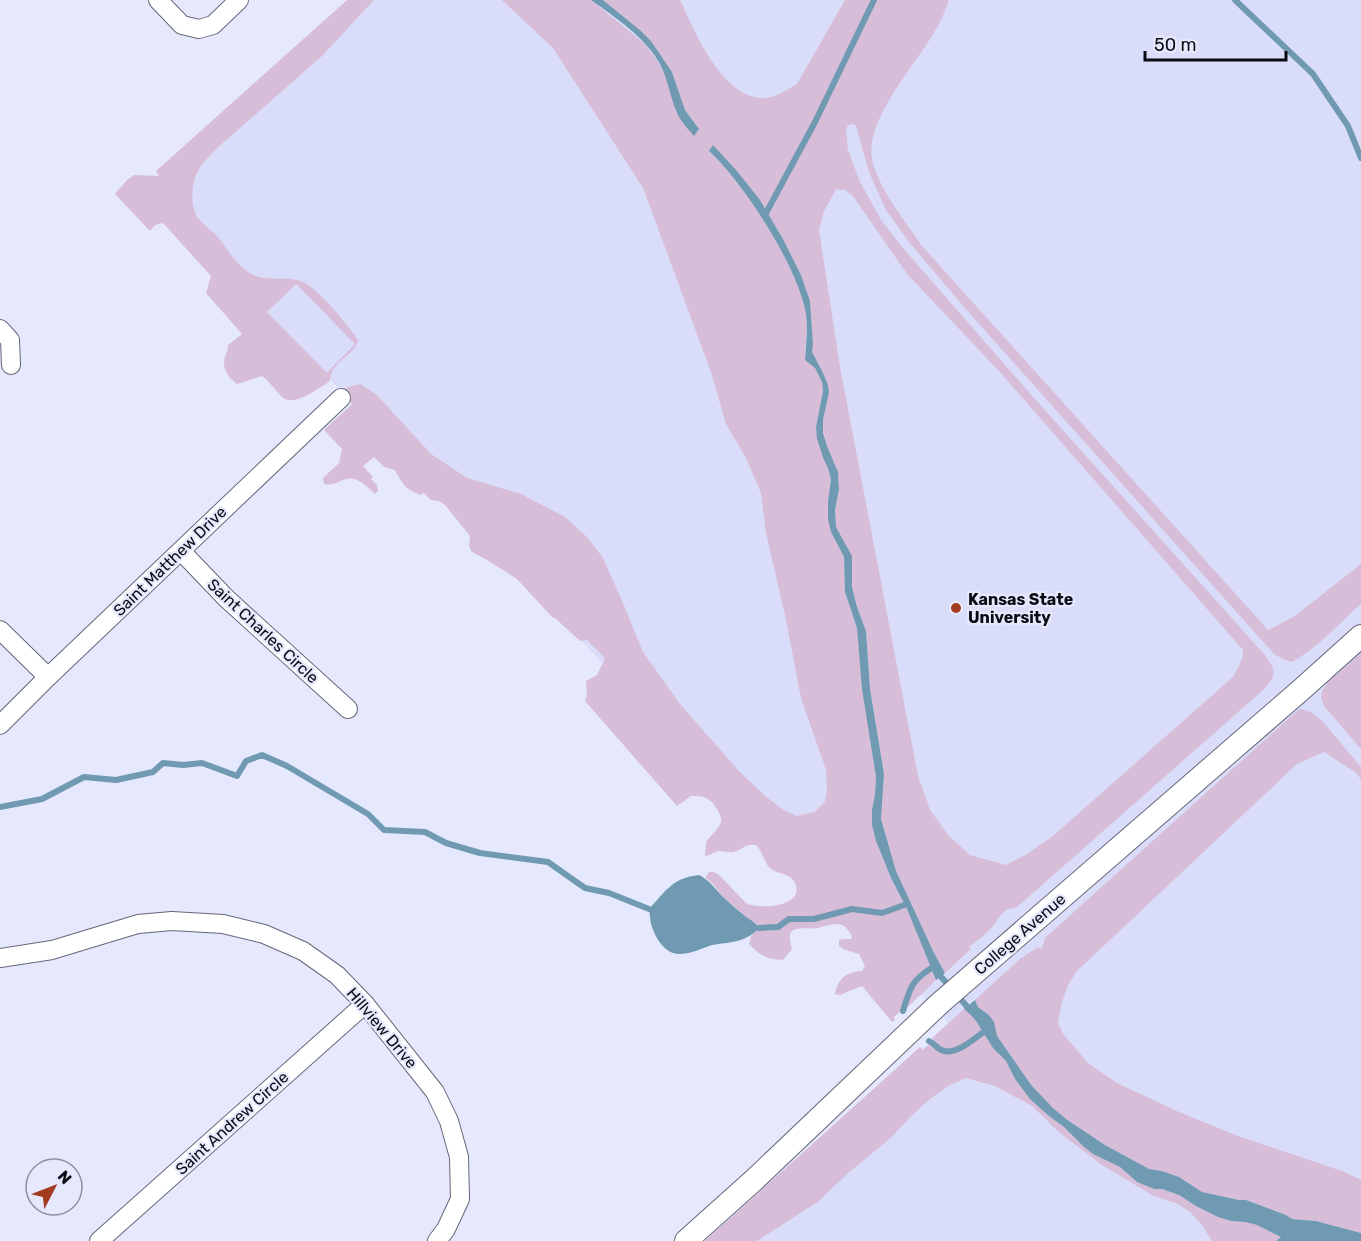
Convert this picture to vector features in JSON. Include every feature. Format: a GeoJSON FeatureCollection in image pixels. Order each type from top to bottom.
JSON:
{"type":"FeatureCollection","features":[{"type":"Feature","properties":{"kind":"street"},"geometry":{"type":"LineString","coordinates":[[158,0],[182,25],[199,29],[213,25],[239,0]]}},
{"type":"Feature","properties":{"kind":"street"},"geometry":{"type":"LineString","coordinates":[[0,329],[10,340],[11,365]]}},
{"type":"Feature","properties":{"kind":"street","name":"Saint Matthew Drive"},"geometry":{"type":"LineString","coordinates":[[0,725],[341,398]]}},
{"type":"Feature","properties":{"kind":"street","name":"Saint Charles Circle"},"geometry":{"type":"LineString","coordinates":[[181,551],[226,598],[348,710]]}},
{"type":"Feature","properties":{"kind":"street"},"geometry":{"type":"LineString","coordinates":[[0,630],[48,677]]}},
{"type":"Feature","properties":{"kind":"street","name":"College Avenue"},"geometry":{"type":"LineString","coordinates":[[686,1241],[754,1180],[939,1004],[1361,636]]}},
{"type":"Feature","properties":{"kind":"street","name":"Hillview Drive"},"geometry":{"type":"LineString","coordinates":[[0,958],[52,950],[138,924],[172,921],[223,924],[264,934],[303,951],[337,975],[365,1004],[435,1092],[451,1130],[459,1157],[460,1199],[446,1229],[437,1241]]}},
{"type":"Feature","properties":{"kind":"street","name":"Saint Andrew Circle"},"geometry":{"type":"LineString","coordinates":[[99,1241],[365,1004]]}},
{"type":"Feature","properties":{"kind":"shaded area"},"geometry":{"type":"Polygon","coordinates":[[[347,0],[374,0],[322,56],[216,149],[199,170],[193,188],[192,199],[198,218],[218,237],[239,264],[250,273],[262,278],[294,279],[305,283],[326,301],[358,340],[354,349],[335,367],[329,382],[299,399],[287,400],[262,376],[237,384],[230,377],[224,364],[228,345],[242,334],[206,293],[211,276],[163,223],[155,225],[150,231],[115,194],[134,175],[159,176],[156,171],[347,0]],[[296,284],[267,312],[327,373],[355,344],[296,284]]]}},
{"type":"Feature","properties":{"kind":"shaded area","name":"Kansas State University"},"geometry":{"type":"Polygon","coordinates":[[[365,0],[1361,0],[1361,1241],[708,1241],[950,1025],[149,191],[365,0]]]}},
{"type":"Feature","properties":{"kind":"shaded area"},"geometry":{"type":"Polygon","coordinates":[[[502,0],[591,0],[645,44],[668,80],[673,102],[699,128],[685,110],[672,72],[651,41],[603,0],[680,0],[702,45],[723,75],[735,87],[748,95],[767,98],[797,84],[845,0],[949,0],[928,43],[884,109],[876,126],[872,143],[872,159],[880,181],[922,246],[1268,630],[1295,616],[1361,564],[1361,604],[1319,643],[1292,662],[1274,654],[964,307],[909,242],[886,210],[869,172],[856,126],[848,125],[846,130],[848,150],[860,182],[881,220],[902,247],[1264,654],[1273,669],[1273,677],[1262,691],[1016,908],[1004,912],[989,931],[969,947],[971,949],[945,973],[896,871],[881,819],[884,774],[870,689],[866,631],[852,587],[852,564],[847,546],[836,527],[838,472],[823,433],[823,420],[829,392],[828,385],[812,352],[810,301],[801,275],[760,200],[713,145],[709,151],[738,183],[753,204],[792,273],[806,314],[805,360],[815,368],[822,382],[823,391],[816,427],[831,479],[828,501],[831,532],[844,557],[845,592],[857,628],[876,777],[872,825],[891,878],[907,909],[936,980],[908,1007],[906,997],[903,1009],[892,1022],[862,986],[840,995],[835,994],[838,984],[844,977],[862,971],[865,966],[859,954],[839,946],[839,940],[851,939],[852,936],[844,926],[833,924],[792,931],[790,941],[792,949],[783,960],[764,956],[749,944],[751,936],[758,928],[756,923],[722,896],[706,876],[709,872],[714,872],[746,903],[760,906],[779,905],[794,897],[797,891],[793,880],[771,869],[756,845],[746,846],[734,852],[719,851],[705,856],[706,842],[721,822],[719,812],[714,805],[704,797],[691,796],[677,806],[585,701],[586,681],[597,675],[605,658],[587,640],[580,641],[552,617],[517,579],[472,552],[469,546],[470,536],[445,505],[431,500],[424,493],[421,495],[411,491],[395,470],[384,467],[374,457],[363,466],[377,485],[378,491],[375,494],[363,483],[350,478],[328,485],[324,484],[323,478],[339,463],[342,449],[324,430],[352,404],[341,391],[360,384],[377,395],[431,454],[467,478],[521,494],[565,517],[587,537],[603,558],[643,652],[680,704],[739,771],[765,796],[785,811],[797,816],[814,812],[825,802],[826,770],[801,698],[766,533],[761,493],[746,458],[726,424],[711,372],[643,188],[553,48],[502,0]],[[836,189],[824,211],[819,230],[840,367],[918,776],[930,810],[949,836],[970,855],[1006,865],[1053,836],[1234,676],[1243,657],[1243,650],[999,371],[907,274],[853,196],[845,190],[836,189]]]}},
{"type":"Feature","properties":{"kind":"shaded area"},"geometry":{"type":"Polygon","coordinates":[[[591,0],[603,0],[651,41],[672,72],[685,110],[699,129],[694,136],[679,117],[663,70],[654,54],[629,29],[591,0]]]}},
{"type":"Feature","properties":{"kind":"shaded area"},"geometry":{"type":"Polygon","coordinates":[[[713,145],[760,200],[801,275],[810,301],[812,352],[823,373],[829,392],[823,420],[823,433],[838,472],[836,527],[852,556],[852,587],[866,631],[870,689],[884,774],[881,819],[896,871],[945,973],[936,980],[907,909],[891,878],[872,825],[876,777],[862,689],[857,628],[845,592],[844,557],[831,532],[828,519],[831,479],[817,439],[816,427],[823,391],[822,382],[815,368],[805,360],[807,320],[801,295],[768,227],[738,183],[709,151],[713,145]]]}},
{"type":"Feature","properties":{"kind":"shaded area"},"geometry":{"type":"Polygon","coordinates":[[[1361,653],[1361,749],[1324,706],[1321,697],[1328,682],[1361,653]]]}},
{"type":"Feature","properties":{"kind":"shaded area"},"geometry":{"type":"Polygon","coordinates":[[[1301,709],[1311,712],[1323,722],[1361,767],[1361,779],[1355,772],[1324,752],[1297,764],[1076,972],[1068,985],[1058,1023],[1064,1035],[1088,1063],[1117,1083],[1238,1136],[1342,1171],[1361,1180],[1361,1233],[1316,1221],[1292,1219],[1246,1200],[1202,1192],[1179,1177],[1149,1169],[1105,1145],[1066,1119],[1032,1086],[997,1036],[989,1015],[978,1007],[975,1000],[1020,959],[1038,947],[1041,949],[1045,938],[1301,709]]]}},
{"type":"Feature","properties":{"kind":"shaded area"},"geometry":{"type":"Polygon","coordinates":[[[699,875],[759,928],[748,937],[737,941],[675,954],[666,949],[656,936],[651,925],[649,909],[676,882],[699,875]]]}},
{"type":"Feature","properties":{"kind":"shaded area"},"geometry":{"type":"Polygon","coordinates":[[[975,1000],[978,1007],[994,1022],[997,1036],[1032,1086],[1066,1119],[1105,1145],[1149,1169],[1179,1177],[1202,1192],[1246,1200],[1292,1219],[1316,1221],[1361,1233],[1361,1241],[1276,1241],[1281,1237],[1257,1225],[1218,1217],[1179,1195],[1137,1182],[1120,1167],[1093,1154],[1030,1099],[1015,1079],[1006,1061],[993,1048],[976,1021],[964,1009],[975,1000]]]}},
{"type":"Feature","properties":{"kind":"shaded area"},"geometry":{"type":"Polygon","coordinates":[[[964,1009],[970,1013],[993,1048],[1006,1061],[1015,1079],[1030,1098],[1093,1154],[1120,1167],[1137,1182],[1179,1195],[1218,1217],[1257,1225],[1282,1237],[1276,1241],[1212,1241],[1189,1211],[1176,1203],[1154,1196],[1102,1165],[1060,1133],[1032,1106],[995,1086],[966,1078],[948,1086],[930,1099],[893,1136],[847,1174],[819,1201],[757,1241],[705,1241],[920,1047],[923,1050],[933,1044],[942,1052],[943,1050],[932,1038],[964,1009]]]}},
{"type":"Feature","properties":{"kind":"waterway"},"geometry":{"type":"LineString","coordinates":[[765,215],[815,122],[874,0]]}},
{"type":"Feature","properties":{"kind":"waterway"},"geometry":{"type":"LineString","coordinates":[[1235,0],[1313,74],[1348,126],[1361,158]]}},
{"type":"Feature","properties":{"kind":"waterway"},"geometry":{"type":"LineString","coordinates":[[0,807],[42,799],[84,777],[116,780],[153,772],[163,763],[183,765],[202,763],[237,776],[246,761],[262,755],[287,766],[368,814],[384,830],[425,832],[446,843],[480,853],[548,862],[585,888],[609,893],[649,909]]}},
{"type":"Feature","properties":{"kind":"waterway"},"geometry":{"type":"LineString","coordinates":[[759,928],[778,927],[789,919],[814,919],[852,909],[882,913],[907,904]]}},
{"type":"Feature","properties":{"kind":"waterway"},"geometry":{"type":"LineString","coordinates":[[903,1011],[913,985],[920,976],[933,967]]}},
{"type":"Feature","properties":{"kind":"waterway"},"geometry":{"type":"LineString","coordinates":[[936,971],[971,1011]]}},
{"type":"Feature","properties":{"kind":"waterway"},"geometry":{"type":"LineString","coordinates":[[929,1041],[941,1050],[952,1051],[959,1049],[986,1030]]}},
{"type":"Feature","properties":{"kind":"place","name":"Kansas State University"},"geometry":{"type":"Point","coordinates":[956,608]}}]}
